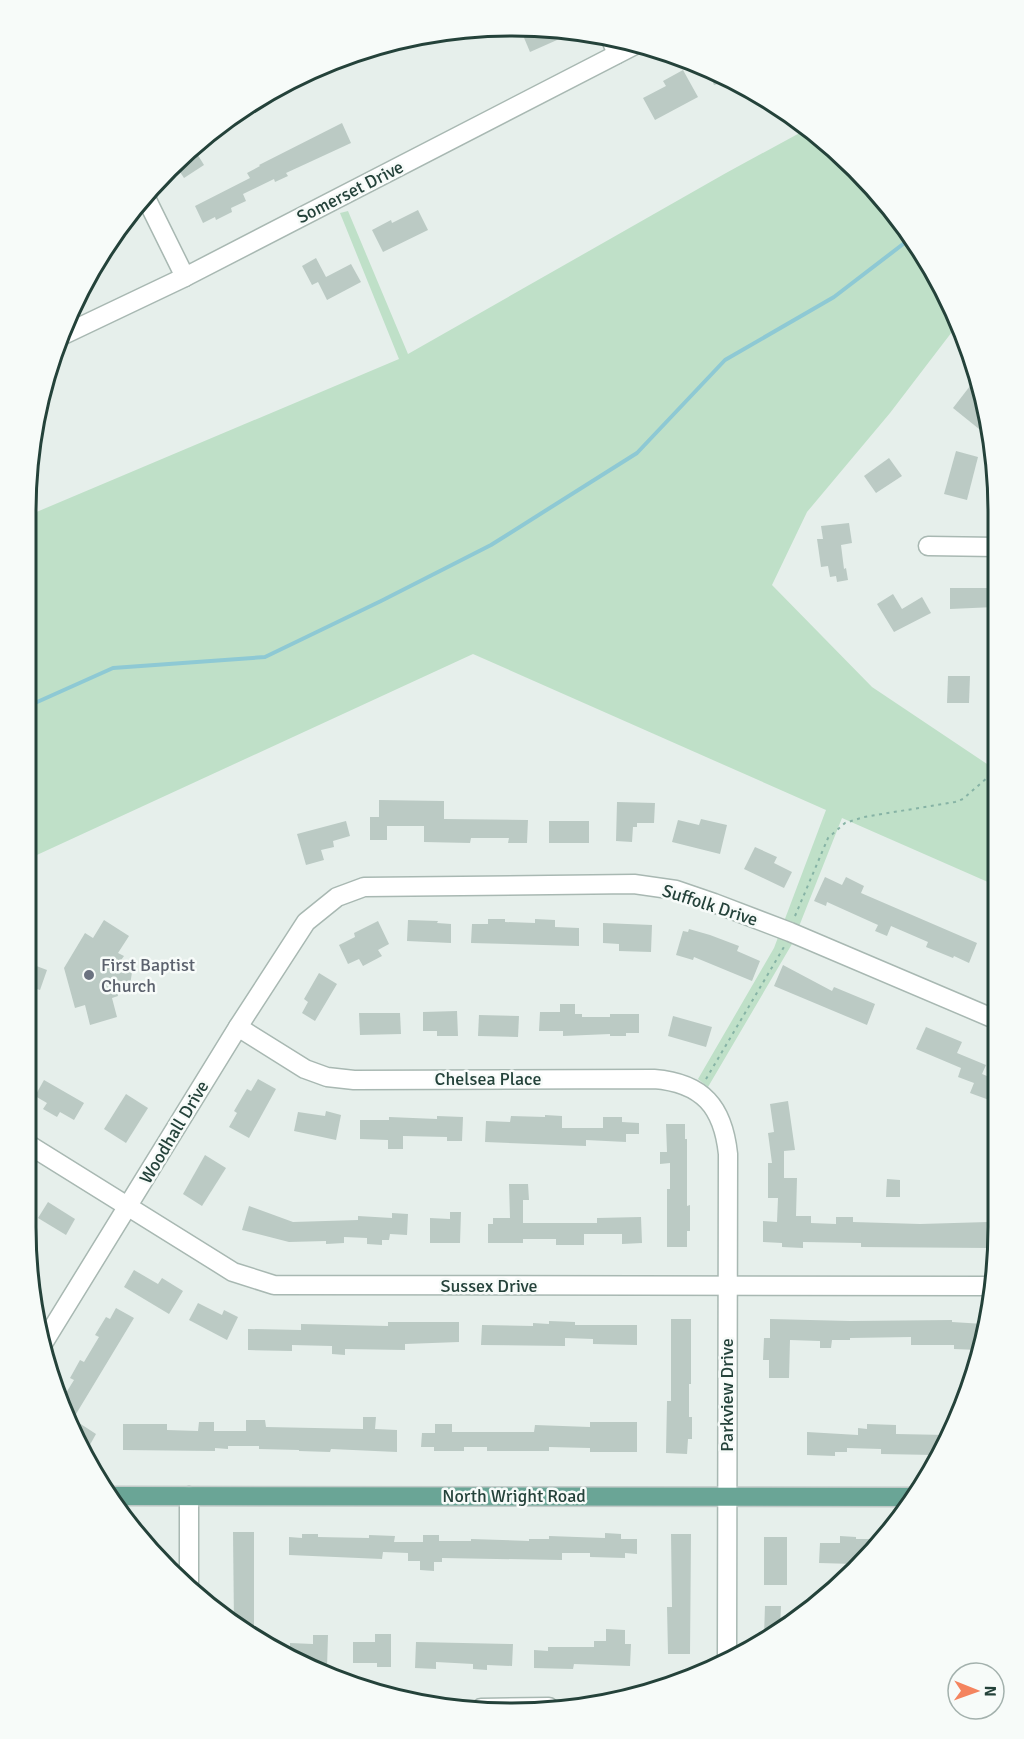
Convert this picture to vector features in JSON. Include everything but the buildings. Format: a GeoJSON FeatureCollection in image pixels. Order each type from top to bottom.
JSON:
{"type":"FeatureCollection","features":[{"type":"Feature","properties":{"kind":"main road","name":"North Wright Road"},"geometry":{"type":"LineString","coordinates":[[119,1496],[904,1497]]}},
{"type":"Feature","properties":{"kind":"street"},"geometry":{"type":"LineString","coordinates":[[614,47],[617,54]]}},
{"type":"Feature","properties":{"kind":"street","name":"Somerset Drive"},"geometry":{"type":"LineString","coordinates":[[72,331],[185,277],[626,50]]}},
{"type":"Feature","properties":{"kind":"street"},"geometry":{"type":"LineString","coordinates":[[149,204],[185,277]]}},
{"type":"Feature","properties":{"kind":"street"},"geometry":{"type":"LineString","coordinates":[[928,546],[988,547]]}},
{"type":"Feature","properties":{"kind":"street","name":"Suffolk Drive"},"geometry":{"type":"LineString","coordinates":[[306,922],[337,897],[364,887],[634,884],[676,890],[790,932],[988,1016]]}},
{"type":"Feature","properties":{"kind":"street","name":"Woodhall Drive"},"geometry":{"type":"LineString","coordinates":[[48,1335],[238,1027],[306,922]]}},
{"type":"Feature","properties":{"kind":"street","name":"Chelsea Place"},"geometry":{"type":"LineString","coordinates":[[238,1027],[304,1069],[327,1077],[354,1080],[671,1080],[698,1092],[711,1103],[726,1133]]}},
{"type":"Feature","properties":{"kind":"street","name":"Parkview Drive"},"geometry":{"type":"LineString","coordinates":[[726,1133],[728,1154],[727,1652]]}},
{"type":"Feature","properties":{"kind":"street","name":"Sussex Drive"},"geometry":{"type":"LineString","coordinates":[[36,1149],[232,1272],[274,1285],[984,1286]]}},
{"type":"Feature","properties":{"kind":"street"},"geometry":{"type":"LineString","coordinates":[[189,1496],[189,1577]]}},
{"type":"Feature","properties":{"kind":"path"},"geometry":{"type":"LineString","coordinates":[[698,1092],[781,954],[828,838],[845,823],[864,817],[963,799],[988,778]]}},
{"type":"Feature","properties":{"kind":"green space"},"geometry":{"type":"Polygon","coordinates":[[[800,133],[802,134],[849,175],[890,222],[924,274],[952,331],[890,413],[807,512],[772,585],[872,687],[988,765],[988,882],[842,818],[792,944],[708,1087],[698,1079],[774,948],[826,810],[473,654],[36,855],[36,512],[399,359],[340,213],[348,211],[408,354],[800,133]]]}},
{"type":"Feature","properties":{"kind":"waterway"},"geometry":{"type":"LineString","coordinates":[[36,703],[113,668],[265,657],[491,545],[637,453],[725,360],[834,297],[905,243]]}},
{"type":"Feature","properties":{"kind":"place","name":"First Baptist Church"},"geometry":{"type":"Point","coordinates":[89,975]}}]}
